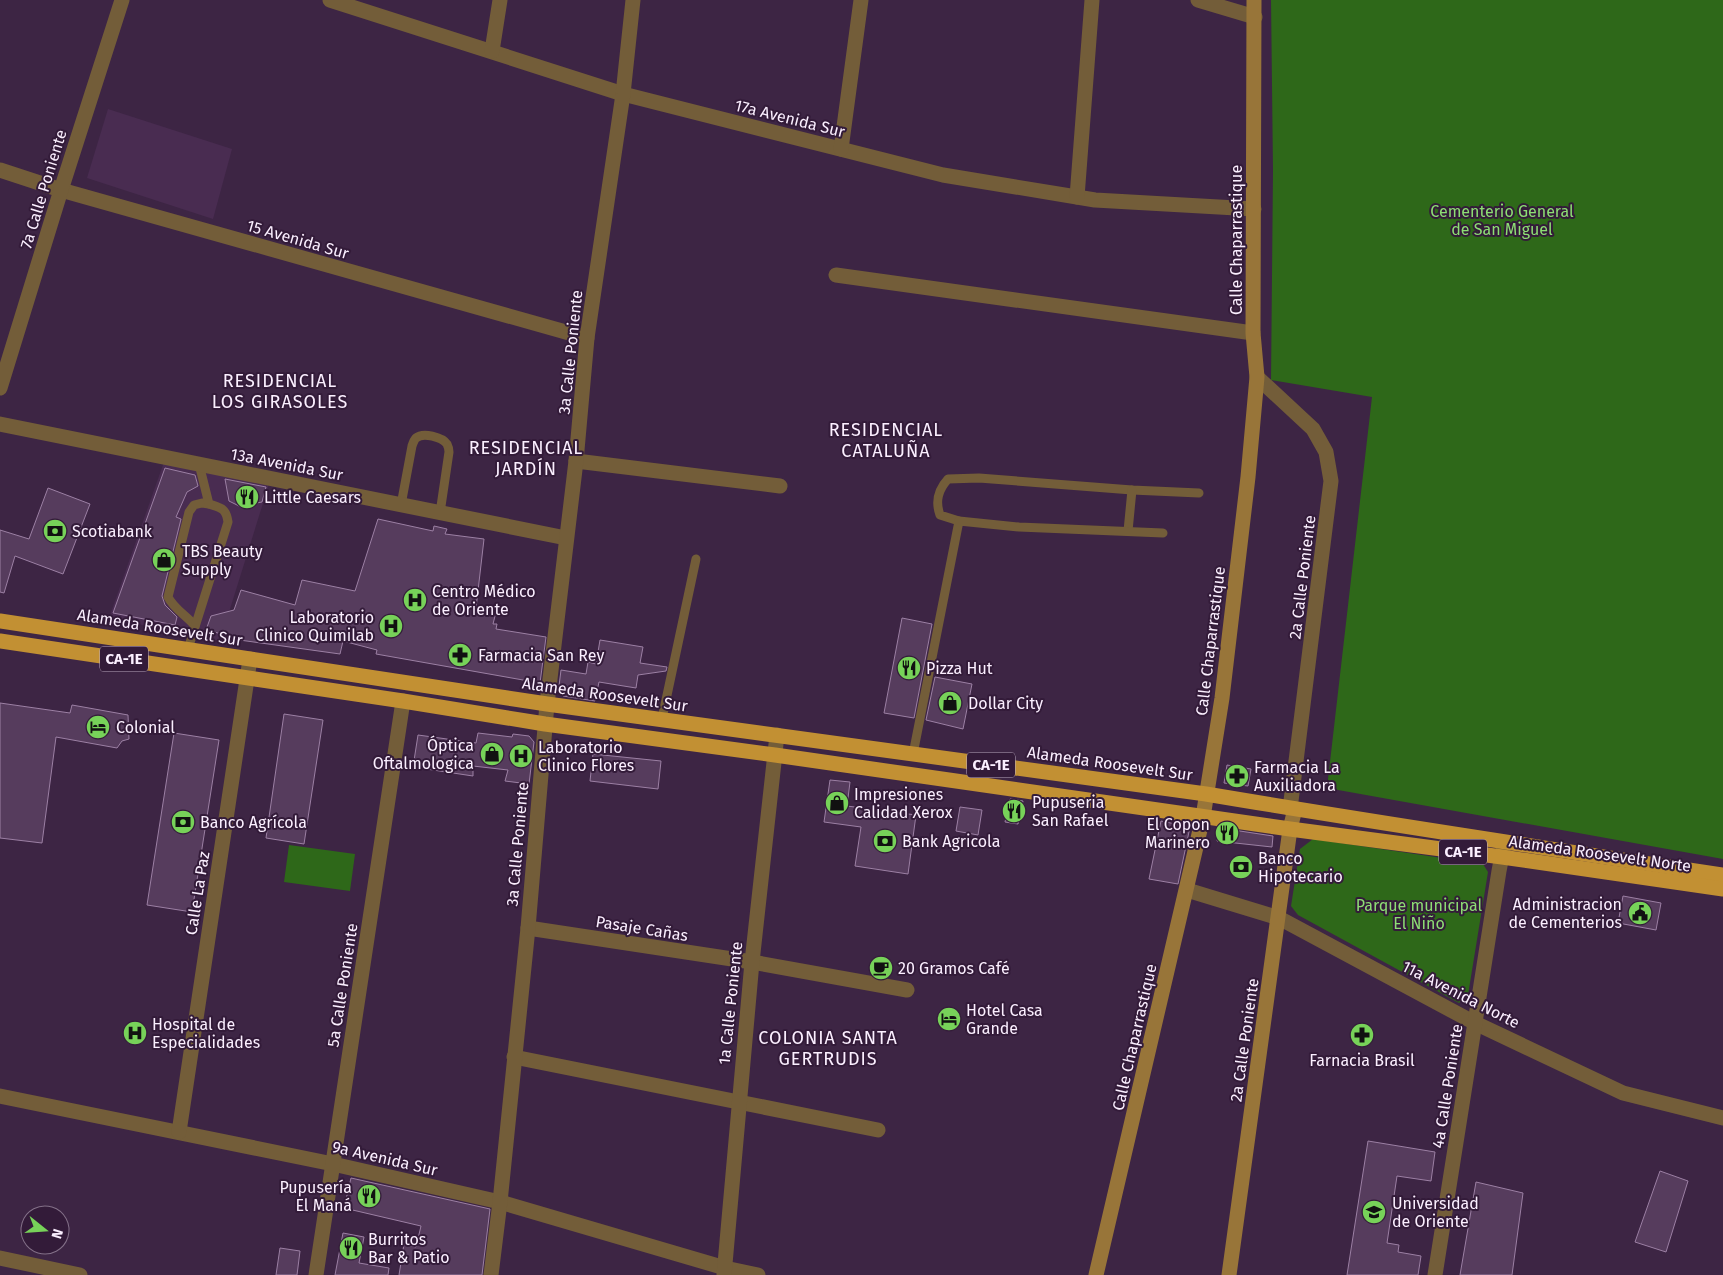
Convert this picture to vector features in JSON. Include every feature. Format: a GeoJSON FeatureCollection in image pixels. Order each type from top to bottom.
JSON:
{"type":"FeatureCollection","features":[{"type":"Feature","properties":{"kind":"highway","name":"Alameda Roosevelt Sur"},"geometry":{"type":"LineString","coordinates":[[0,620],[547,704],[1206,794]]}},
{"type":"Feature","properties":{"kind":"highway","name":"CA-1E"},"geometry":{"type":"LineString","coordinates":[[0,641],[403,700],[545,724],[1203,817]]}},
{"type":"Feature","properties":{"kind":"highway","name":"Alameda Roosevelt Norte"},"geometry":{"type":"LineString","coordinates":[[1206,794],[1723,889]]}},
{"type":"Feature","properties":{"kind":"highway","name":"Alameda Roosevelt Norte"},"geometry":{"type":"LineString","coordinates":[[1203,817],[1290,829],[1504,850],[1723,875]]}},
{"type":"Feature","properties":{"kind":"main road","name":"Calle Chaparrastique"},"geometry":{"type":"LineString","coordinates":[[1096,1275],[1203,817],[1222,698],[1248,477],[1257,377],[1253,333],[1254,0]]}},
{"type":"Feature","properties":{"kind":"main road","name":"2a Calle Poniente"},"geometry":{"type":"LineString","coordinates":[[1229,1275],[1293,809]]}},
{"type":"Feature","properties":{"kind":"street","name":"7a Calle Poniente"},"geometry":{"type":"LineString","coordinates":[[0,388],[122,0]]}},
{"type":"Feature","properties":{"kind":"street","name":"17a Avenida Sur"},"geometry":{"type":"LineString","coordinates":[[330,0],[623,94],[943,175],[1095,200],[1254,209]]}},
{"type":"Feature","properties":{"kind":"street"},"geometry":{"type":"LineString","coordinates":[[492,51],[500,0]]}},
{"type":"Feature","properties":{"kind":"street","name":"3a Calle Poniente"},"geometry":{"type":"LineString","coordinates":[[491,1275],[528,928],[547,704],[576,461],[587,338],[623,94],[633,0]]}},
{"type":"Feature","properties":{"kind":"street"},"geometry":{"type":"LineString","coordinates":[[841,149],[861,0]]}},
{"type":"Feature","properties":{"kind":"street"},"geometry":{"type":"LineString","coordinates":[[1077,197],[1092,0]]}},
{"type":"Feature","properties":{"kind":"street"},"geometry":{"type":"LineString","coordinates":[[1198,0],[1255,17]]}},
{"type":"Feature","properties":{"kind":"street","name":"15 Avenida Sur"},"geometry":{"type":"LineString","coordinates":[[0,170],[61,190],[587,338]]}},
{"type":"Feature","properties":{"kind":"street"},"geometry":{"type":"LineString","coordinates":[[836,275],[1253,333]]}},
{"type":"Feature","properties":{"kind":"street","name":"2a Calle Poniente"},"geometry":{"type":"LineString","coordinates":[[1257,377],[1313,429],[1326,452],[1331,481],[1293,809]]}},
{"type":"Feature","properties":{"kind":"street","name":"13a Avenida Sur"},"geometry":{"type":"LineString","coordinates":[[0,424],[566,538]]}},
{"type":"Feature","properties":{"kind":"street"},"geometry":{"type":"LineString","coordinates":[[576,461],[780,486]]}},
{"type":"Feature","properties":{"kind":"street","name":"Calle La Paz"},"geometry":{"type":"LineString","coordinates":[[179,1132],[250,659]]}},
{"type":"Feature","properties":{"kind":"street","name":"5a Calle Poniente"},"geometry":{"type":"LineString","coordinates":[[316,1275],[403,700]]}},
{"type":"Feature","properties":{"kind":"street","name":"1a Calle Poniente"},"geometry":{"type":"LineString","coordinates":[[724,1271],[738,1102],[777,735]]}},
{"type":"Feature","properties":{"kind":"street","name":"4a Calle Poniente"},"geometry":{"type":"LineString","coordinates":[[1435,1275],[1504,850]]}},
{"type":"Feature","properties":{"kind":"street","name":"11a Avenida Norte"},"geometry":{"type":"LineString","coordinates":[[1187,890],[1279,918],[1475,1023],[1623,1093],[1723,1118]]}},
{"type":"Feature","properties":{"kind":"street","name":"Pasaje Cañas"},"geometry":{"type":"LineString","coordinates":[[528,928],[752,962],[907,990]]}},
{"type":"Feature","properties":{"kind":"street"},"geometry":{"type":"LineString","coordinates":[[514,1056],[878,1130]]}},
{"type":"Feature","properties":{"kind":"street","name":"9a Avenida Sur"},"geometry":{"type":"LineString","coordinates":[[0,1096],[333,1164],[500,1202],[724,1271],[758,1275]]}},
{"type":"Feature","properties":{"kind":"street"},"geometry":{"type":"LineString","coordinates":[[0,1258],[80,1275]]}},
{"type":"Feature","properties":{"kind":"lane"},"geometry":{"type":"LineString","coordinates":[[401,505],[412,446],[416,438],[423,435],[432,436],[441,439],[447,445],[449,452],[440,513]]}},
{"type":"Feature","properties":{"kind":"lane"},"geometry":{"type":"LineString","coordinates":[[199,464],[209,504]]}},
{"type":"Feature","properties":{"kind":"lane"},"geometry":{"type":"LineString","coordinates":[[1164,533],[1019,527],[959,521],[940,515],[936,504],[941,487],[948,479],[988,478],[1132,490],[1199,493]]}},
{"type":"Feature","properties":{"kind":"lane"},"geometry":{"type":"LineString","coordinates":[[1128,531],[1132,490]]}},
{"type":"Feature","properties":{"kind":"lane"},"geometry":{"type":"LineString","coordinates":[[188,649],[228,522],[227,513],[221,508],[202,503],[194,505],[189,512],[168,597],[172,605],[188,617],[195,626]]}},
{"type":"Feature","properties":{"kind":"lane"},"geometry":{"type":"LineString","coordinates":[[910,755],[914,749],[959,521]]}},
{"type":"Feature","properties":{"kind":"lane"},"geometry":{"type":"LineString","coordinates":[[659,719],[663,714],[696,559]]}},
{"type":"Feature","properties":{"kind":"shaded area"},"geometry":{"type":"Polygon","coordinates":[[[108,109],[232,149],[213,219],[87,178],[108,109]]]}},
{"type":"Feature","properties":{"kind":"shaded area"},"geometry":{"type":"Polygon","coordinates":[[[164,462],[269,484],[220,641],[109,618],[164,462]]]}},
{"type":"Feature","properties":{"kind":"green space","name":"Cementerio General de San Miguel"},"geometry":{"type":"Polygon","coordinates":[[[1271,0],[1723,0],[1723,859],[1327,788],[1372,397],[1271,380],[1273,171],[1271,0]]]}},
{"type":"Feature","properties":{"kind":"green space","name":"Parque municipal El Niño"},"geometry":{"type":"Polygon","coordinates":[[[1313,839],[1483,864],[1488,872],[1468,995],[1459,1003],[1298,915],[1291,906],[1300,849],[1313,839]]]}},
{"type":"Feature","properties":{"kind":"green space"},"geometry":{"type":"Polygon","coordinates":[[[289,845],[355,854],[350,891],[284,882],[289,845]]]}},
{"type":"Feature","properties":{"kind":"building"},"geometry":{"type":"Polygon","coordinates":[[[165,468],[195,475],[198,486],[187,492],[176,517],[181,519],[162,596],[165,605],[177,617],[175,625],[113,613],[165,468]]]}},
{"type":"Feature","properties":{"kind":"building"},"geometry":{"type":"Polygon","coordinates":[[[225,479],[266,487],[262,502],[239,506],[229,501],[225,479]]]}},
{"type":"Feature","properties":{"kind":"building","name":"Scotiabank"},"geometry":{"type":"Polygon","coordinates":[[[48,488],[90,504],[63,574],[15,556],[4,593],[0,592],[0,530],[29,539],[48,488]]]}},
{"type":"Feature","properties":{"kind":"building","name":"Centro Médico de Oriente"},"geometry":{"type":"Polygon","coordinates":[[[378,519],[433,531],[434,526],[447,529],[445,534],[484,539],[476,608],[496,612],[493,624],[497,624],[496,629],[546,637],[540,683],[376,654],[377,650],[343,641],[340,654],[225,638],[226,635],[206,630],[211,616],[234,610],[241,590],[295,605],[302,580],[355,591],[378,519]]]}},
{"type":"Feature","properties":{"kind":"building","name":"Pizza Hut"},"geometry":{"type":"Polygon","coordinates":[[[902,618],[932,624],[914,718],[884,713],[902,618]]]}},
{"type":"Feature","properties":{"kind":"building"},"geometry":{"type":"Polygon","coordinates":[[[600,640],[643,647],[640,663],[667,667],[666,671],[638,675],[636,688],[599,682],[595,701],[563,696],[565,687],[559,686],[561,670],[586,674],[588,662],[596,664],[600,640]]]}},
{"type":"Feature","properties":{"kind":"building","name":"Dollar City"},"geometry":{"type":"Polygon","coordinates":[[[935,677],[972,684],[963,729],[926,720],[935,677]]]}},
{"type":"Feature","properties":{"kind":"building"},"geometry":{"type":"Polygon","coordinates":[[[0,703],[70,713],[72,705],[128,715],[129,739],[122,741],[117,748],[56,737],[42,843],[0,838],[0,703]]]}},
{"type":"Feature","properties":{"kind":"building"},"geometry":{"type":"Polygon","coordinates":[[[284,714],[323,720],[304,844],[266,838],[284,714]]]}},
{"type":"Feature","properties":{"kind":"building","name":"Banco Agrícola"},"geometry":{"type":"Polygon","coordinates":[[[174,733],[219,740],[192,912],[147,905],[174,733]]]}},
{"type":"Feature","properties":{"kind":"building"},"geometry":{"type":"Polygon","coordinates":[[[478,733],[512,737],[513,734],[529,736],[534,742],[529,784],[505,781],[508,770],[473,766],[473,776],[413,767],[418,735],[476,743],[478,733]]]}},
{"type":"Feature","properties":{"kind":"building"},"geometry":{"type":"Polygon","coordinates":[[[593,754],[661,761],[658,789],[590,781],[593,754]]]}},
{"type":"Feature","properties":{"kind":"building","name":"Farmacia La Auxiliadora"},"geometry":{"type":"Polygon","coordinates":[[[1227,765],[1251,769],[1248,786],[1224,783],[1227,765]]]}},
{"type":"Feature","properties":{"kind":"building","name":"Bank Agricola"},"geometry":{"type":"Polygon","coordinates":[[[830,780],[850,782],[847,806],[916,815],[908,874],[855,866],[861,827],[824,822],[830,780]]]}},
{"type":"Feature","properties":{"kind":"building","name":"Pupuseria San Rafael"},"geometry":{"type":"Polygon","coordinates":[[[1010,799],[1023,801],[1018,824],[1005,822],[1010,799]]]}},
{"type":"Feature","properties":{"kind":"building"},"geometry":{"type":"Polygon","coordinates":[[[960,807],[982,810],[978,835],[956,831],[960,807]]]}},
{"type":"Feature","properties":{"kind":"building"},"geometry":{"type":"Polygon","coordinates":[[[1161,821],[1190,827],[1178,884],[1149,879],[1161,821]]]}},
{"type":"Feature","properties":{"kind":"building"},"geometry":{"type":"Polygon","coordinates":[[[1220,828],[1273,836],[1272,847],[1217,841],[1220,828]]]}},
{"type":"Feature","properties":{"kind":"building","name":"Administracion de Cementerios"},"geometry":{"type":"Polygon","coordinates":[[[1623,896],[1661,903],[1656,930],[1618,923],[1623,896]]]}},
{"type":"Feature","properties":{"kind":"building","name":"Universidad de Oriente"},"geometry":{"type":"Polygon","coordinates":[[[1368,1141],[1435,1152],[1431,1181],[1397,1176],[1387,1243],[1399,1245],[1398,1252],[1421,1256],[1418,1275],[1347,1275],[1368,1141]]]}},
{"type":"Feature","properties":{"kind":"building"},"geometry":{"type":"Polygon","coordinates":[[[1660,1171],[1688,1181],[1666,1252],[1635,1242],[1660,1171]]]}},
{"type":"Feature","properties":{"kind":"building"},"geometry":{"type":"Polygon","coordinates":[[[351,1178],[490,1209],[482,1275],[399,1275],[404,1244],[416,1247],[421,1226],[344,1208],[351,1178]]]}},
{"type":"Feature","properties":{"kind":"building"},"geometry":{"type":"Polygon","coordinates":[[[1476,1182],[1523,1193],[1512,1275],[1460,1275],[1476,1182]]]}},
{"type":"Feature","properties":{"kind":"building"},"geometry":{"type":"Polygon","coordinates":[[[343,1233],[364,1237],[359,1263],[389,1268],[388,1275],[335,1275],[343,1233]]]}},
{"type":"Feature","properties":{"kind":"building"},"geometry":{"type":"Polygon","coordinates":[[[280,1248],[300,1251],[297,1275],[276,1275],[280,1248]]]}},
{"type":"Feature","properties":{"kind":"place","name":"Little Caesars"},"geometry":{"type":"Point","coordinates":[247,497]}},
{"type":"Feature","properties":{"kind":"place","name":"Scotiabank"},"geometry":{"type":"Point","coordinates":[55,531]}},
{"type":"Feature","properties":{"kind":"place","name":"TBS Beauty Supply"},"geometry":{"type":"Point","coordinates":[164,560]}},
{"type":"Feature","properties":{"kind":"place","name":"Centro Médico de Oriente"},"geometry":{"type":"Point","coordinates":[415,600]}},
{"type":"Feature","properties":{"kind":"place","name":"Laboratorio Clinico Quimilab"},"geometry":{"type":"Point","coordinates":[391,626]}},
{"type":"Feature","properties":{"kind":"place","name":"Farmacia San Rey"},"geometry":{"type":"Point","coordinates":[460,655]}},
{"type":"Feature","properties":{"kind":"place","name":"Pizza Hut"},"geometry":{"type":"Point","coordinates":[909,668]}},
{"type":"Feature","properties":{"kind":"place","name":"Dollar City"},"geometry":{"type":"Point","coordinates":[950,703]}},
{"type":"Feature","properties":{"kind":"place","name":"Colonial"},"geometry":{"type":"Point","coordinates":[98,727]}},
{"type":"Feature","properties":{"kind":"place","name":"Óptica Oftalmologica"},"geometry":{"type":"Point","coordinates":[492,754]}},
{"type":"Feature","properties":{"kind":"place","name":"Laboratorio Clinico Flores"},"geometry":{"type":"Point","coordinates":[521,756]}},
{"type":"Feature","properties":{"kind":"place","name":"Farmacia La Auxiliadora"},"geometry":{"type":"Point","coordinates":[1237,776]}},
{"type":"Feature","properties":{"kind":"place","name":"Impresiones Calidad Xerox"},"geometry":{"type":"Point","coordinates":[837,803]}},
{"type":"Feature","properties":{"kind":"place","name":"Pupuseria San Rafael"},"geometry":{"type":"Point","coordinates":[1014,811]}},
{"type":"Feature","properties":{"kind":"place","name":"Banco Agrícola"},"geometry":{"type":"Point","coordinates":[183,822]}},
{"type":"Feature","properties":{"kind":"place","name":"El Copon Marinero"},"geometry":{"type":"Point","coordinates":[1227,833]}},
{"type":"Feature","properties":{"kind":"place","name":"Bank Agricola"},"geometry":{"type":"Point","coordinates":[885,841]}},
{"type":"Feature","properties":{"kind":"place","name":"Banco Hipotecario"},"geometry":{"type":"Point","coordinates":[1241,867]}},
{"type":"Feature","properties":{"kind":"place","name":"Administracion de Cementerios"},"geometry":{"type":"Point","coordinates":[1640,913]}},
{"type":"Feature","properties":{"kind":"place","name":"20 Gramos Café"},"geometry":{"type":"Point","coordinates":[881,968]}},
{"type":"Feature","properties":{"kind":"place","name":"Hotel Casa Grande"},"geometry":{"type":"Point","coordinates":[949,1019]}},
{"type":"Feature","properties":{"kind":"place","name":"Hospital de Especialidades"},"geometry":{"type":"Point","coordinates":[135,1033]}},
{"type":"Feature","properties":{"kind":"place","name":"Farnacia Brasil"},"geometry":{"type":"Point","coordinates":[1362,1035]}},
{"type":"Feature","properties":{"kind":"place","name":"Pupusería El Maná"},"geometry":{"type":"Point","coordinates":[369,1196]}},
{"type":"Feature","properties":{"kind":"place","name":"Universidad de Oriente"},"geometry":{"type":"Point","coordinates":[1374,1212]}},
{"type":"Feature","properties":{"kind":"place","name":"Burritos Bar & Patio"},"geometry":{"type":"Point","coordinates":[351,1248]}},
{"type":"Feature","properties":{"kind":"district","name":"RESIDENCIAL LOS GIRASOLES"},"geometry":{"type":"Point","coordinates":[280,391]}},
{"type":"Feature","properties":{"kind":"district","name":"RESIDENCIAL CATALUÑA"},"geometry":{"type":"Point","coordinates":[886,440]}},
{"type":"Feature","properties":{"kind":"district","name":"RESIDENCIAL JARDÍN"},"geometry":{"type":"Point","coordinates":[526,458]}},
{"type":"Feature","properties":{"kind":"district","name":"COLONIA SANTA GERTRUDIS"},"geometry":{"type":"Point","coordinates":[828,1048]}}]}
